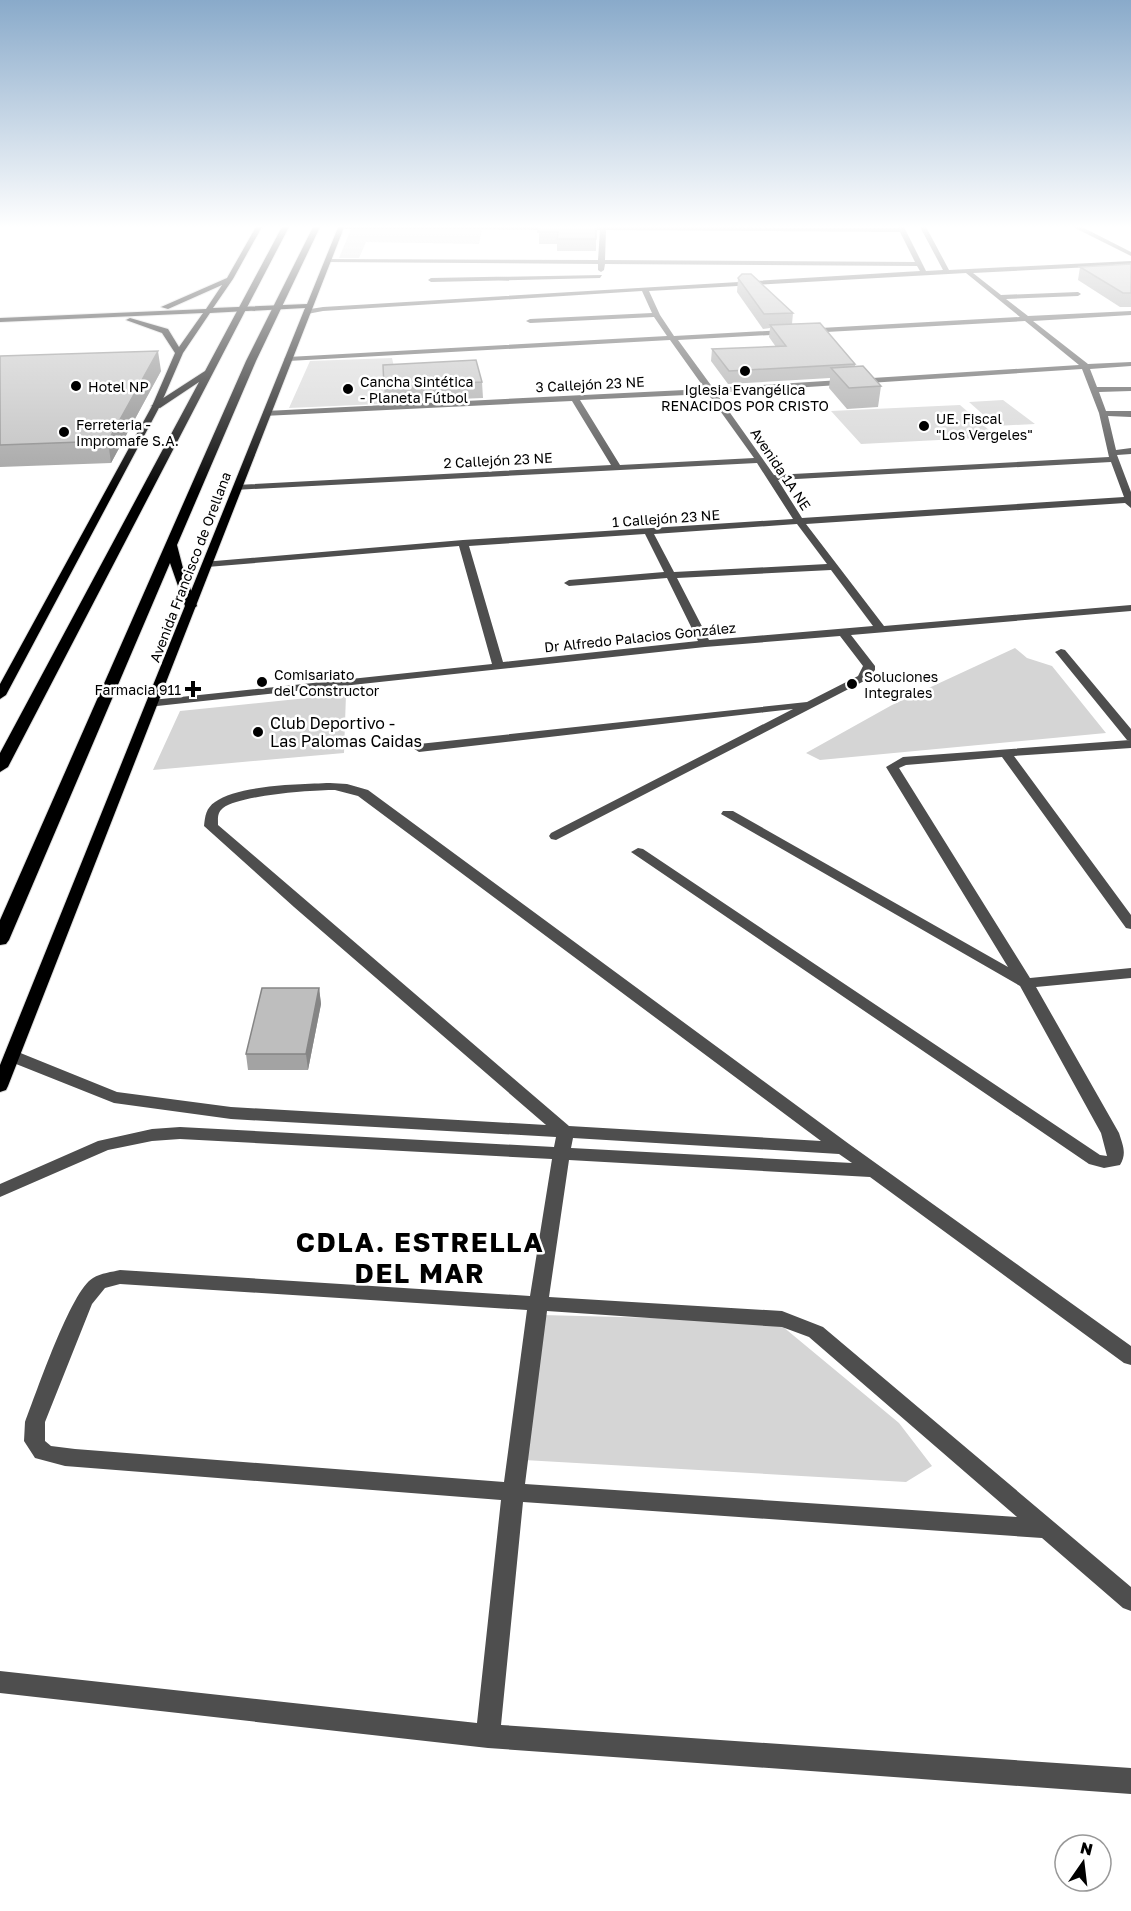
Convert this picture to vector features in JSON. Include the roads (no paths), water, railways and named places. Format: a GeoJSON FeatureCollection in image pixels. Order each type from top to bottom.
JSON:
{"type":"FeatureCollection","features":[{"type":"Feature","properties":{"kind":"highway"},"geometry":{"type":"LineString","coordinates":[[0,767],[240,314]]}},
{"type":"Feature","properties":{"kind":"highway","name":"Avenida Francisco de Orellana"},"geometry":{"type":"LineString","coordinates":[[0,940],[171,543],[274,314]]}},
{"type":"Feature","properties":{"kind":"highway"},"geometry":{"type":"LineString","coordinates":[[156,406],[191,386],[209,371]]}},
{"type":"Feature","properties":{"kind":"highway"},"geometry":{"type":"LineString","coordinates":[[171,543],[178,572],[191,606]]}},
{"type":"Feature","properties":{"kind":"main road"},"geometry":{"type":"LineString","coordinates":[[0,320],[116,314]]}},
{"type":"Feature","properties":{"kind":"main road"},"geometry":{"type":"LineString","coordinates":[[0,326],[130,320],[194,314]]}},
{"type":"Feature","properties":{"kind":"main road"},"geometry":{"type":"LineString","coordinates":[[0,695],[156,406],[179,353],[206,314]]}},
{"type":"Feature","properties":{"kind":"main road","name":"Avenida Francisco de Orellana"},"geometry":{"type":"LineString","coordinates":[[0,1086],[306,314]]}},
{"type":"Feature","properties":{"kind":"main road"},"geometry":{"type":"LineString","coordinates":[[130,320],[165,332],[179,353]]}},
{"type":"Feature","properties":{"kind":"street"},"geometry":{"type":"LineString","coordinates":[[1022,314],[1085,366],[1103,413],[1113,456],[1127,486],[1129,503]]}},
{"type":"Feature","properties":{"kind":"street"},"geometry":{"type":"LineString","coordinates":[[288,359],[1111,314]]}},
{"type":"Feature","properties":{"kind":"street"},"geometry":{"type":"LineString","coordinates":[[530,321],[656,315]]}},
{"type":"Feature","properties":{"kind":"street","name":"Avenida 1A NE"},"geometry":{"type":"LineString","coordinates":[[656,315],[760,460],[800,522],[881,629]]}},
{"type":"Feature","properties":{"kind":"street","name":"3 Callejón 23 NE"},"geometry":{"type":"LineString","coordinates":[[266,414],[711,391],[1131,364]]}},
{"type":"Feature","properties":{"kind":"street"},"geometry":{"type":"LineString","coordinates":[[1094,390],[1131,389]]}},
{"type":"Feature","properties":{"kind":"street"},"geometry":{"type":"LineString","coordinates":[[575,398],[616,468]]}},
{"type":"Feature","properties":{"kind":"street"},"geometry":{"type":"LineString","coordinates":[[1103,413],[1131,414]]}},
{"type":"Feature","properties":{"kind":"street"},"geometry":{"type":"LineString","coordinates":[[771,478],[1113,456],[1131,451]]}},
{"type":"Feature","properties":{"kind":"street","name":"2 Callejón 23 NE"},"geometry":{"type":"LineString","coordinates":[[237,488],[760,460]]}},
{"type":"Feature","properties":{"kind":"street","name":"1 Callejón 23 NE"},"geometry":{"type":"LineString","coordinates":[[207,564],[463,543],[1129,503]]}},
{"type":"Feature","properties":{"kind":"street"},"geometry":{"type":"LineString","coordinates":[[649,533],[705,644]]}},
{"type":"Feature","properties":{"kind":"street"},"geometry":{"type":"LineString","coordinates":[[463,543],[499,667]]}},
{"type":"Feature","properties":{"kind":"street"},"geometry":{"type":"LineString","coordinates":[[569,583],[670,575],[836,567]]}},
{"type":"Feature","properties":{"kind":"street","name":"Dr Alfredo Palacios González"},"geometry":{"type":"LineString","coordinates":[[152,704],[705,644],[1131,608]]}},
{"type":"Feature","properties":{"kind":"street"},"geometry":{"type":"LineString","coordinates":[[556,836],[862,678],[869,670],[869,666],[843,632]]}},
{"type":"Feature","properties":{"kind":"street"},"geometry":{"type":"LineString","coordinates":[[1061,652],[1131,736]]}},
{"type":"Feature","properties":{"kind":"street"},"geometry":{"type":"LineString","coordinates":[[419,748],[812,703]]}},
{"type":"Feature","properties":{"kind":"street"},"geometry":{"type":"LineString","coordinates":[[638,852],[1095,1160],[1114,1161],[1117,1153],[1116,1144],[1026,983],[892,767],[903,761],[1131,744]]}},
{"type":"Feature","properties":{"kind":"street"},"geometry":{"type":"LineString","coordinates":[[1005,753],[1131,926]]}},
{"type":"Feature","properties":{"kind":"street"},"geometry":{"type":"LineString","coordinates":[[565,1132],[404,992],[305,911],[211,826],[212,813],[220,804],[239,796],[258,793],[339,786],[363,793],[1131,1358]]}},
{"type":"Feature","properties":{"kind":"street"},"geometry":{"type":"LineString","coordinates":[[728,814],[1026,983],[1131,973]]}},
{"type":"Feature","properties":{"kind":"street"},"geometry":{"type":"LineString","coordinates":[[12,1056],[104,1093],[127,1099],[231,1113],[843,1148]]}},
{"type":"Feature","properties":{"kind":"street"},"geometry":{"type":"LineString","coordinates":[[488,1736],[513,1492],[538,1303],[565,1132]]}},
{"type":"Feature","properties":{"kind":"street"},"geometry":{"type":"LineString","coordinates":[[0,1191],[104,1145],[152,1135],[180,1133],[877,1171]]}},
{"type":"Feature","properties":{"kind":"street"},"geometry":{"type":"LineString","coordinates":[[1046,1529],[513,1492],[51,1456],[34,1444],[32,1434],[84,1300],[99,1283],[110,1278],[764,1317],[805,1326],[1046,1529],[1131,1601]]}},
{"type":"Feature","properties":{"kind":"street"},"geometry":{"type":"LineString","coordinates":[[0,1682],[488,1736],[1131,1781]]}},
{"type":"Feature","properties":{"kind":"place","name":"Iglesia Evangélica RENACIDOS POR CRISTO"},"geometry":{"type":"Point","coordinates":[745,371]}},
{"type":"Feature","properties":{"kind":"place","name":"Hotel NP"},"geometry":{"type":"Point","coordinates":[76,386]}},
{"type":"Feature","properties":{"kind":"place","name":"Cancha Sintética - Planeta Fútbol"},"geometry":{"type":"Point","coordinates":[348,389]}},
{"type":"Feature","properties":{"kind":"place","name":"UE. Fiscal \"Los Vergeles\""},"geometry":{"type":"Point","coordinates":[924,426]}},
{"type":"Feature","properties":{"kind":"place","name":"Ferreteria - Impromafe S.A."},"geometry":{"type":"Point","coordinates":[64,432]}},
{"type":"Feature","properties":{"kind":"place","name":"Comisariato del Constructor"},"geometry":{"type":"Point","coordinates":[262,682]}},
{"type":"Feature","properties":{"kind":"place","name":"Soluciones Integrales"},"geometry":{"type":"Point","coordinates":[852,684]}},
{"type":"Feature","properties":{"kind":"place","name":"Farmacia 911"},"geometry":{"type":"Point","coordinates":[193,689]}},
{"type":"Feature","properties":{"kind":"place","name":"Club Deportivo - Las Palomas Caidas"},"geometry":{"type":"Point","coordinates":[258,732]}},
{"type":"Feature","properties":{"kind":"district","name":"CDLA. ESTRELLA DEL MAR"},"geometry":{"type":"Point","coordinates":[420,1258]}}]}
